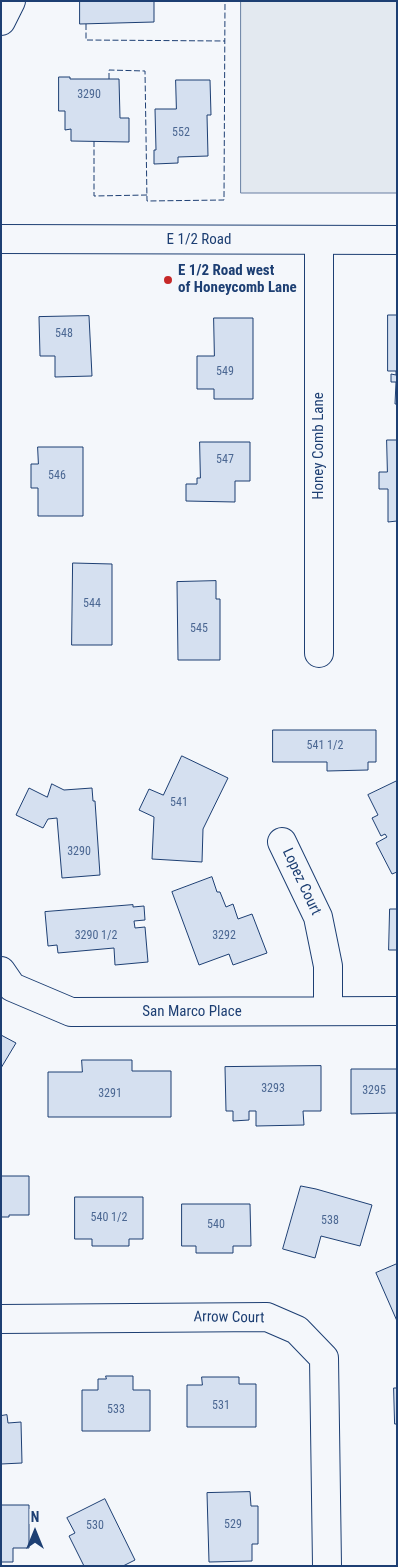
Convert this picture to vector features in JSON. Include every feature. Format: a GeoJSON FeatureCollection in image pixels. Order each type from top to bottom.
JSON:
{"type":"FeatureCollection","features":[{"type":"Feature","properties":{"kind":"street"},"geometry":{"type":"LineString","coordinates":[[1,21],[11,1]]}},
{"type":"Feature","properties":{"kind":"street","name":"E 1/2 Road"},"geometry":{"type":"LineString","coordinates":[[1,239],[397,240]]}},
{"type":"Feature","properties":{"kind":"street","name":"Honey Comb Lane"},"geometry":{"type":"LineString","coordinates":[[318,240],[318,653]]}},
{"type":"Feature","properties":{"kind":"street","name":"Lopez Court"},"geometry":{"type":"LineString","coordinates":[[282,842],[318,918],[328,966],[328,1011]]}},
{"type":"Feature","properties":{"kind":"street","name":"San Marco Place"},"geometry":{"type":"LineString","coordinates":[[1,971],[12,987],[71,1012],[397,1011]]}},
{"type":"Feature","properties":{"kind":"street","name":"Arrow Court"},"geometry":{"type":"LineString","coordinates":[[1,1319],[267,1317],[297,1330],[324,1358],[327,1566]]}},
{"type":"Feature","properties":{"kind":"shaded area"},"geometry":{"type":"Polygon","coordinates":[[[241,1],[397,1],[397,193],[241,193],[241,1]]]}},
{"type":"Feature","properties":{"kind":"building"},"geometry":{"type":"Polygon","coordinates":[[[80,1],[154,1],[154,22],[80,24],[80,1]]]}},
{"type":"Feature","properties":{"kind":"building"},"geometry":{"type":"Polygon","coordinates":[[[59,77],[70,77],[70,79],[119,79],[120,118],[129,118],[129,142],[71,141],[71,129],[65,130],[65,111],[59,111],[59,77]]]}},
{"type":"Feature","properties":{"kind":"building"},"geometry":{"type":"Polygon","coordinates":[[[176,80],[210,80],[211,115],[207,115],[208,156],[178,157],[178,163],[154,164],[154,150],[156,150],[155,109],[176,109],[176,80]]]}},
{"type":"Feature","properties":{"kind":"building"},"geometry":{"type":"Polygon","coordinates":[[[388,315],[397,315],[397,404],[395,404],[396,382],[391,382],[391,374],[396,375],[396,371],[388,371],[388,315]]]}},
{"type":"Feature","properties":{"kind":"building"},"geometry":{"type":"Polygon","coordinates":[[[89,316],[92,376],[55,377],[55,356],[40,356],[39,317],[89,316]]]}},
{"type":"Feature","properties":{"kind":"building"},"geometry":{"type":"Polygon","coordinates":[[[214,318],[253,318],[253,399],[214,399],[214,389],[197,389],[197,356],[214,356],[214,318]]]}},
{"type":"Feature","properties":{"kind":"building"},"geometry":{"type":"Polygon","coordinates":[[[387,440],[397,440],[397,521],[388,522],[388,489],[379,489],[379,472],[387,472],[387,440]]]}},
{"type":"Feature","properties":{"kind":"building"},"geometry":{"type":"Polygon","coordinates":[[[200,442],[250,442],[250,481],[235,481],[235,502],[186,501],[186,484],[197,484],[197,478],[200,478],[200,442]]]}},
{"type":"Feature","properties":{"kind":"building"},"geometry":{"type":"Polygon","coordinates":[[[38,447],[83,447],[83,516],[38,516],[38,488],[31,488],[31,464],[38,464],[38,447]]]}},
{"type":"Feature","properties":{"kind":"building"},"geometry":{"type":"Polygon","coordinates":[[[73,563],[112,564],[112,645],[72,645],[73,563]]]}},
{"type":"Feature","properties":{"kind":"building"},"geometry":{"type":"Polygon","coordinates":[[[216,581],[216,599],[220,599],[220,660],[178,660],[177,582],[216,581]]]}},
{"type":"Feature","properties":{"kind":"building"},"geometry":{"type":"Polygon","coordinates":[[[273,730],[376,730],[376,762],[368,762],[368,770],[327,771],[327,762],[273,762],[273,730]]]}},
{"type":"Feature","properties":{"kind":"building"},"geometry":{"type":"Polygon","coordinates":[[[182,756],[228,778],[203,829],[202,862],[152,859],[154,817],[139,810],[149,789],[163,795],[182,756]]]}},
{"type":"Feature","properties":{"kind":"building"},"geometry":{"type":"Polygon","coordinates":[[[397,781],[397,872],[392,874],[376,843],[387,837],[385,834],[381,836],[372,818],[378,815],[368,795],[397,781]]]}},
{"type":"Feature","properties":{"kind":"building"},"geometry":{"type":"Polygon","coordinates":[[[52,784],[64,790],[92,788],[93,801],[95,801],[100,875],[62,878],[57,818],[48,819],[43,828],[16,815],[29,788],[47,797],[52,784]]]}},
{"type":"Feature","properties":{"kind":"building"},"geometry":{"type":"Polygon","coordinates":[[[212,877],[217,892],[220,892],[226,907],[233,904],[238,919],[252,914],[267,953],[233,965],[229,954],[199,965],[172,892],[212,877]]]}},
{"type":"Feature","properties":{"kind":"building"},"geometry":{"type":"Polygon","coordinates":[[[133,905],[133,907],[144,906],[145,920],[134,921],[135,928],[145,927],[148,962],[115,965],[114,948],[58,953],[57,945],[48,946],[45,912],[133,905]]]}},
{"type":"Feature","properties":{"kind":"building"},"geometry":{"type":"Polygon","coordinates":[[[390,909],[397,909],[397,950],[389,950],[390,909]]]}},
{"type":"Feature","properties":{"kind":"building"},"geometry":{"type":"Polygon","coordinates":[[[1,1035],[16,1043],[1,1068],[1,1035]]]}},
{"type":"Feature","properties":{"kind":"building"},"geometry":{"type":"Polygon","coordinates":[[[82,1060],[132,1060],[132,1071],[171,1071],[171,1117],[48,1117],[48,1072],[82,1072],[82,1060]]]}},
{"type":"Feature","properties":{"kind":"building"},"geometry":{"type":"Polygon","coordinates":[[[321,1066],[321,1111],[303,1111],[304,1125],[256,1126],[256,1111],[249,1111],[249,1120],[233,1121],[233,1111],[226,1111],[225,1067],[321,1066]]]}},
{"type":"Feature","properties":{"kind":"building"},"geometry":{"type":"Polygon","coordinates":[[[397,1067],[397,1116],[396,1113],[351,1114],[351,1069],[396,1069],[397,1067]]]}},
{"type":"Feature","properties":{"kind":"building"},"geometry":{"type":"Polygon","coordinates":[[[1,1176],[29,1176],[29,1215],[1,1217],[1,1176]]]}},
{"type":"Feature","properties":{"kind":"building"},"geometry":{"type":"Polygon","coordinates":[[[301,1186],[372,1205],[360,1246],[321,1236],[315,1258],[283,1249],[301,1186]]]}},
{"type":"Feature","properties":{"kind":"building"},"geometry":{"type":"Polygon","coordinates":[[[75,1197],[143,1197],[143,1239],[129,1239],[129,1246],[92,1246],[92,1239],[75,1239],[75,1197]]]}},
{"type":"Feature","properties":{"kind":"building"},"geometry":{"type":"Polygon","coordinates":[[[182,1204],[250,1204],[251,1246],[233,1246],[233,1253],[196,1253],[196,1246],[182,1246],[182,1204]]]}},
{"type":"Feature","properties":{"kind":"building"},"geometry":{"type":"Polygon","coordinates":[[[397,1264],[397,1321],[376,1273],[397,1264]]]}},
{"type":"Feature","properties":{"kind":"building"},"geometry":{"type":"Polygon","coordinates":[[[106,1376],[133,1376],[133,1390],[150,1390],[150,1431],[82,1431],[82,1390],[98,1390],[98,1379],[106,1379],[106,1376]]]}},
{"type":"Feature","properties":{"kind":"building"},"geometry":{"type":"Polygon","coordinates":[[[202,1377],[239,1377],[239,1384],[256,1384],[256,1427],[187,1427],[187,1385],[202,1385],[202,1377]]]}},
{"type":"Feature","properties":{"kind":"building"},"geometry":{"type":"Polygon","coordinates":[[[394,1388],[397,1388],[397,1424],[395,1424],[394,1388]]]}},
{"type":"Feature","properties":{"kind":"building"},"geometry":{"type":"Polygon","coordinates":[[[7,1415],[8,1423],[21,1422],[22,1463],[1,1464],[1,1416],[7,1415]]]}},
{"type":"Feature","properties":{"kind":"building"},"geometry":{"type":"Polygon","coordinates":[[[250,1492],[251,1506],[258,1506],[258,1544],[252,1544],[252,1561],[209,1562],[207,1493],[250,1492]]]}},
{"type":"Feature","properties":{"kind":"building"},"geometry":{"type":"Polygon","coordinates":[[[105,1499],[135,1560],[123,1566],[84,1566],[69,1536],[75,1533],[67,1518],[105,1499]]]}},
{"type":"Feature","properties":{"kind":"building"},"geometry":{"type":"Polygon","coordinates":[[[1,1505],[29,1505],[29,1548],[13,1548],[13,1562],[1,1562],[1,1505]]]}},
{"type":"Feature","properties":{"kind":"fence"},"geometry":{"type":"LineString","coordinates":[[109,79],[109,70],[145,71],[147,201],[224,200],[225,1]]}},
{"type":"Feature","properties":{"kind":"fence"},"geometry":{"type":"LineString","coordinates":[[86,24],[86,40],[225,41]]}},
{"type":"Feature","properties":{"kind":"fence"},"geometry":{"type":"LineString","coordinates":[[94,141],[94,196],[147,195]]}},
{"type":"Feature","properties":{"kind":"place","name":"E 1/2 Road west of Honeycomb Lane"},"geometry":{"type":"Point","coordinates":[168,280]}}]}
